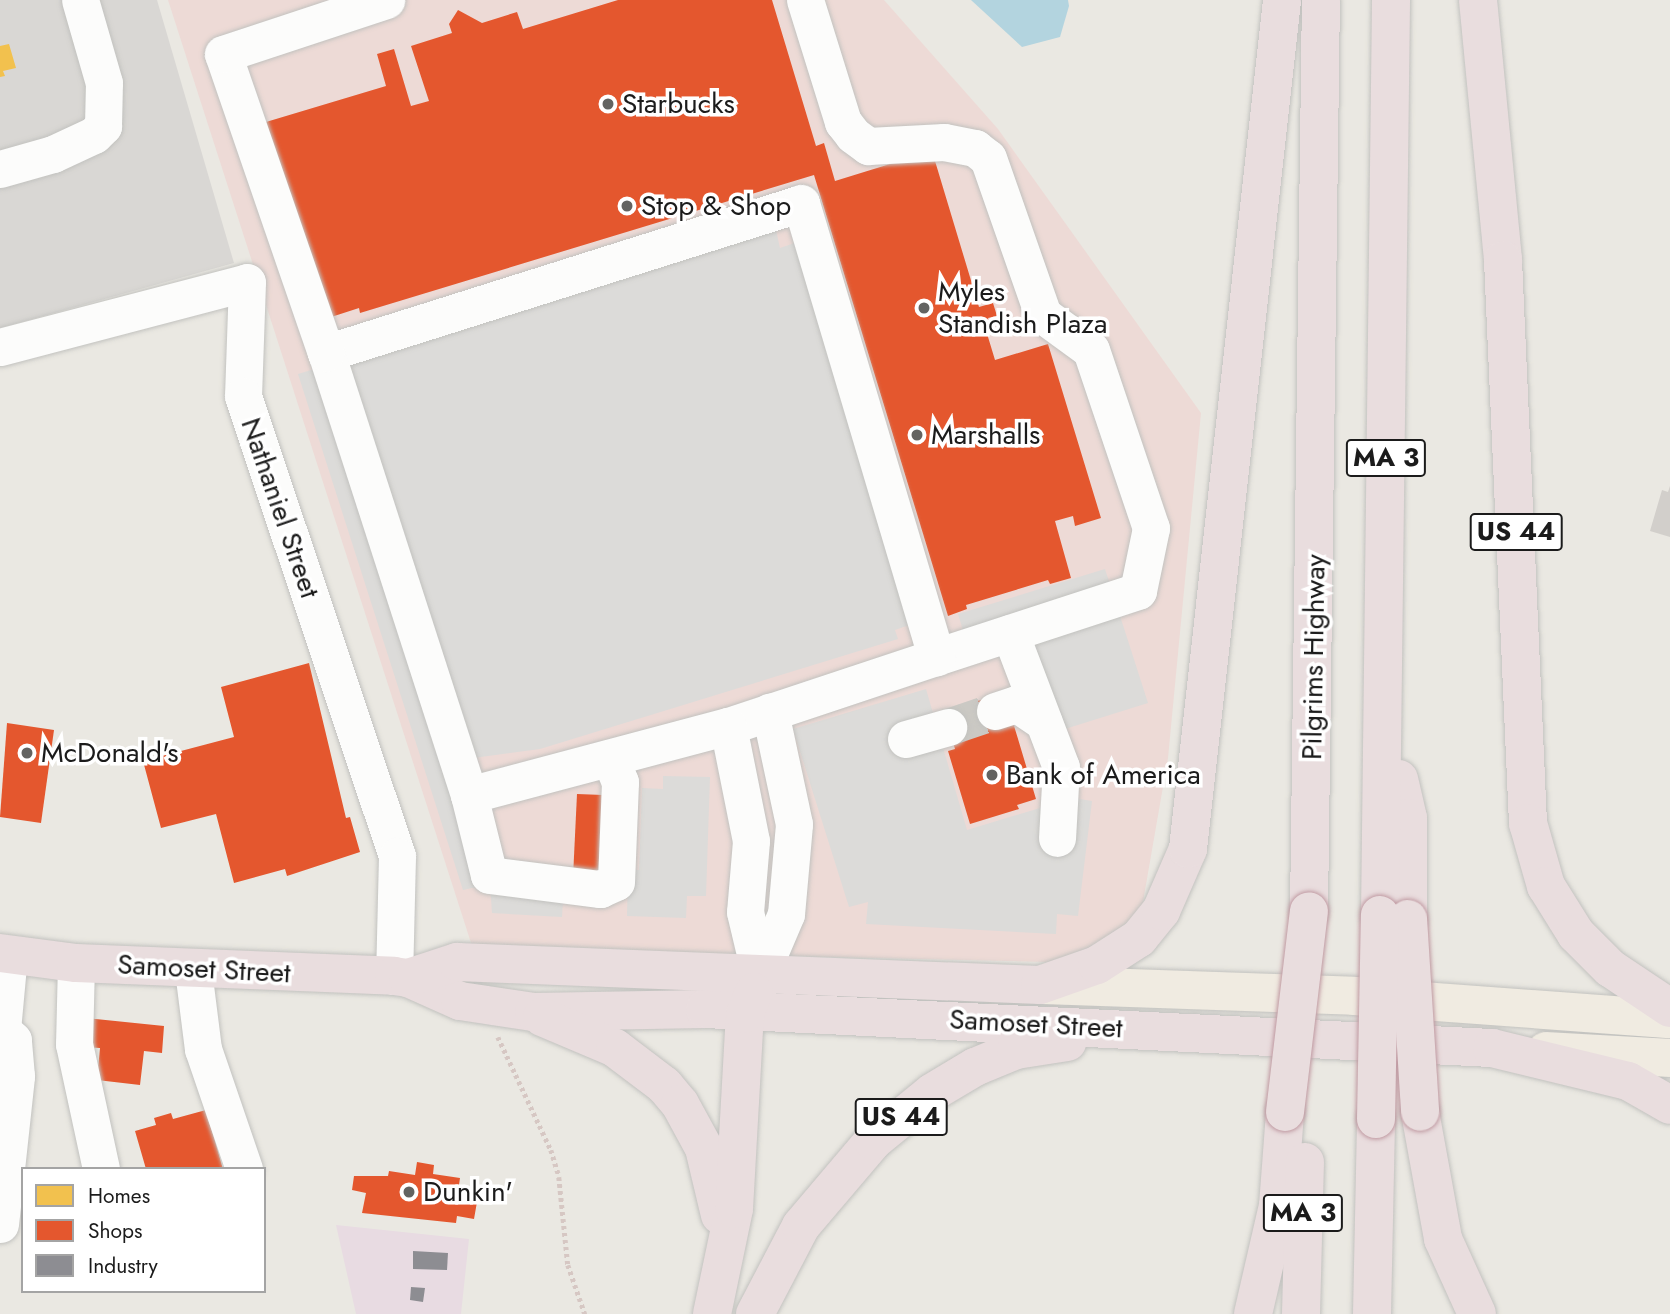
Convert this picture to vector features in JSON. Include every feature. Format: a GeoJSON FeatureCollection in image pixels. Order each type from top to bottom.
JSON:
{"type":"FeatureCollection","features":[{"type":"Feature","properties":{"kind":"highway"},"geometry":{"type":"LineString","coordinates":[[1040,985],[1097,965],[1139,938],[1161,911],[1188,849],[1282,0]]}},
{"type":"Feature","properties":{"kind":"highway","name":"Pilgrims Highway"},"geometry":{"type":"LineString","coordinates":[[1296,1112],[1309,911],[1321,0]]}},
{"type":"Feature","properties":{"kind":"highway","name":"MA 3"},"geometry":{"type":"LineString","coordinates":[[1372,1314],[1376,1119],[1394,917],[1408,818],[1383,715],[1391,0]]}},
{"type":"Feature","properties":{"kind":"highway","name":"US 44"},"geometry":{"type":"LineString","coordinates":[[1478,0],[1502,248],[1528,823],[1546,886],[1576,934],[1629,982],[1670,1008]]}},
{"type":"Feature","properties":{"kind":"highway"},"geometry":{"type":"LineString","coordinates":[[1394,917],[1420,1112],[1443,1239],[1477,1314]]}},
{"type":"Feature","properties":{"kind":"highway","name":"Samoset Street"},"geometry":{"type":"LineString","coordinates":[[4,954],[76,963],[193,970],[401,977],[457,962],[1040,985]]}},
{"type":"Feature","properties":{"kind":"highway"},"geometry":{"type":"LineString","coordinates":[[712,1314],[734,1209],[745,1014],[760,975]]}},
{"type":"Feature","properties":{"kind":"highway","name":"Samoset Street"},"geometry":{"type":"LineString","coordinates":[[401,977],[460,1001],[534,1013],[705,1009],[745,1014],[1127,1028],[1492,1048]]}},
{"type":"Feature","properties":{"kind":"highway"},"geometry":{"type":"LineString","coordinates":[[534,1013],[636,1060],[680,1104],[712,1170],[723,1255]]}},
{"type":"Feature","properties":{"kind":"highway","name":"US 44"},"geometry":{"type":"LineString","coordinates":[[755,1314],[785,1254],[819,1200],[873,1141],[923,1100],[995,1056],[1127,1028]]}},
{"type":"Feature","properties":{"kind":"highway"},"geometry":{"type":"LineString","coordinates":[[1492,1048],[1628,1081],[1670,1104]]}},
{"type":"Feature","properties":{"kind":"highway"},"geometry":{"type":"LineString","coordinates":[[1253,1314],[1296,1112]]}},
{"type":"Feature","properties":{"kind":"highway","name":"MA 3"},"geometry":{"type":"LineString","coordinates":[[1296,1112],[1301,1314]]}},
{"type":"Feature","properties":{"kind":"main road","name":"Samoset Street"},"geometry":{"type":"LineString","coordinates":[[1040,985],[1354,996],[1670,1019]]}},
{"type":"Feature","properties":{"kind":"main road","name":"Samoset Street"},"geometry":{"type":"LineString","coordinates":[[1492,1048],[1670,1058]]}},
{"type":"Feature","properties":{"kind":"street"},"geometry":{"type":"LineString","coordinates":[[0,169],[53,154],[94,135],[103,126],[104,83],[80,0]]}},
{"type":"Feature","properties":{"kind":"street"},"geometry":{"type":"LineString","coordinates":[[386,0],[223,54],[326,353],[469,795],[489,875],[600,889],[616,882],[620,782],[610,758]]}},
{"type":"Feature","properties":{"kind":"street"},"geometry":{"type":"LineString","coordinates":[[469,795],[728,726],[1138,591],[1151,528],[1091,350],[1043,315],[988,158],[975,148],[944,142],[868,146],[853,135],[843,122],[804,0]]}},
{"type":"Feature","properties":{"kind":"street"},"geometry":{"type":"LineString","coordinates":[[326,353],[801,204],[936,657]]}},
{"type":"Feature","properties":{"kind":"street","name":"Nathaniel Street"},"geometry":{"type":"LineString","coordinates":[[0,347],[247,282],[243,396],[397,856],[401,977]]}},
{"type":"Feature","properties":{"kind":"street"},"geometry":{"type":"LineString","coordinates":[[1010,633],[1061,766],[1057,838]]}},
{"type":"Feature","properties":{"kind":"street"},"geometry":{"type":"LineString","coordinates":[[995,711],[1017,704],[1044,722]]}},
{"type":"Feature","properties":{"kind":"street"},"geometry":{"type":"LineString","coordinates":[[760,975],[786,914],[794,824],[770,712]]}},
{"type":"Feature","properties":{"kind":"street"},"geometry":{"type":"LineString","coordinates":[[728,726],[751,841],[745,912],[760,975]]}},
{"type":"Feature","properties":{"kind":"street"},"geometry":{"type":"LineString","coordinates":[[906,739],[948,727]]}},
{"type":"Feature","properties":{"kind":"street"},"geometry":{"type":"LineString","coordinates":[[0,1224],[16,1076],[13,1040],[1,1030],[4,954]]}},
{"type":"Feature","properties":{"kind":"street"},"geometry":{"type":"LineString","coordinates":[[76,963],[74,1044],[101,1167]]}},
{"type":"Feature","properties":{"kind":"street"},"geometry":{"type":"LineString","coordinates":[[193,970],[203,1049],[243,1167]]}},
{"type":"Feature","properties":{"kind":"path"},"geometry":{"type":"LineString","coordinates":[[495,1031],[551,1150],[559,1177],[569,1265],[585,1314]]}},
{"type":"Feature","properties":{"kind":"shaded area"},"geometry":{"type":"Polygon","coordinates":[[[0,0],[157,0],[234,263],[0,328],[0,0]]]}},
{"type":"Feature","properties":{"kind":"shaded area","name":"Myles Standish Plaza"},"geometry":{"type":"Polygon","coordinates":[[[168,0],[884,0],[998,129],[1201,413],[1168,758],[1140,919],[1100,948],[1047,962],[473,949],[168,0]]]}},
{"type":"Feature","properties":{"kind":"shaded area"},"geometry":{"type":"Polygon","coordinates":[[[776,230],[780,248],[809,238],[923,620],[895,630],[898,639],[540,749],[466,759],[494,865],[564,882],[562,917],[492,913],[490,884],[463,890],[298,374],[776,230]]]}},
{"type":"Feature","properties":{"kind":"shaded area"},"geometry":{"type":"Polygon","coordinates":[[[1105,569],[1148,703],[1049,734],[1022,646],[972,660],[958,614],[1105,569]]]}},
{"type":"Feature","properties":{"kind":"shaded area"},"geometry":{"type":"Polygon","coordinates":[[[926,689],[967,830],[1073,798],[1092,801],[1078,916],[1057,914],[1056,934],[866,924],[868,902],[849,907],[793,729],[926,689]]]}},
{"type":"Feature","properties":{"kind":"shaded area"},"geometry":{"type":"Polygon","coordinates":[[[663,776],[710,777],[706,896],[687,896],[686,918],[627,916],[628,870],[639,870],[642,788],[663,789],[663,776]]]}},
{"type":"Feature","properties":{"kind":"shaded area"},"geometry":{"type":"Polygon","coordinates":[[[336,1225],[469,1239],[461,1314],[356,1314],[336,1225]]]}},
{"type":"Feature","properties":{"kind":"water"},"geometry":{"type":"Polygon","coordinates":[[[971,0],[1068,0],[1069,6],[1060,37],[1022,47],[971,0]]]}},
{"type":"Feature","properties":{"kind":"building: Homes"},"geometry":{"type":"Polygon","coordinates":[[[9,44],[16,68],[3,71],[5,76],[0,77],[0,46],[9,44]]]}},
{"type":"Feature","properties":{"kind":"building: Shops","name":"Myles Standish Plaza"},"geometry":{"type":"Polygon","coordinates":[[[618,0],[772,0],[816,146],[824,143],[835,181],[932,151],[979,307],[993,303],[997,316],[988,318],[990,325],[985,327],[995,360],[1048,344],[1101,518],[1075,526],[1073,516],[1055,521],[1071,578],[1050,584],[1048,580],[966,605],[967,609],[948,616],[814,175],[360,313],[359,308],[325,319],[266,122],[386,86],[377,54],[394,49],[411,106],[429,101],[411,46],[452,33],[449,24],[458,10],[482,23],[517,12],[523,29],[618,0]]]}},
{"type":"Feature","properties":{"kind":"building: Shops"},"geometry":{"type":"Polygon","coordinates":[[[309,663],[346,818],[350,817],[360,852],[287,876],[285,869],[234,883],[216,814],[161,828],[143,761],[234,737],[221,687],[309,663]]]}},
{"type":"Feature","properties":{"kind":"building: Shops","name":"Bank of America"},"geometry":{"type":"Polygon","coordinates":[[[991,697],[1012,719],[1036,799],[1017,805],[1019,809],[970,824],[948,751],[955,749],[943,711],[991,697]]]}},
{"type":"Feature","properties":{"kind":"building: Shops","name":"McDonald's"},"geometry":{"type":"Polygon","coordinates":[[[7,723],[54,730],[41,823],[0,817],[7,723]]]}},
{"type":"Feature","properties":{"kind":"building: Shops"},"geometry":{"type":"Polygon","coordinates":[[[577,794],[603,795],[598,878],[573,877],[577,794]]]}},
{"type":"Feature","properties":{"kind":"building: Shops"},"geometry":{"type":"Polygon","coordinates":[[[86,1018],[164,1026],[162,1053],[144,1051],[140,1085],[97,1080],[100,1048],[83,1047],[86,1018]]]}},
{"type":"Feature","properties":{"kind":"building: Shops"},"geometry":{"type":"Polygon","coordinates":[[[206,1110],[222,1167],[145,1167],[135,1131],[156,1125],[154,1118],[171,1113],[173,1119],[206,1110]]]}},
{"type":"Feature","properties":{"kind":"building: Shops","name":"Dunkin'"},"geometry":{"type":"Polygon","coordinates":[[[417,1162],[434,1165],[433,1174],[460,1178],[457,1199],[477,1202],[474,1219],[457,1216],[456,1223],[362,1213],[366,1193],[352,1190],[354,1176],[388,1176],[389,1171],[415,1175],[417,1162]]]}},
{"type":"Feature","properties":{"kind":"building: Industry"},"geometry":{"type":"Polygon","coordinates":[[[413,1251],[448,1253],[447,1270],[413,1269],[413,1251]]]}},
{"type":"Feature","properties":{"kind":"building: Industry"},"geometry":{"type":"Polygon","coordinates":[[[411,1287],[425,1288],[423,1302],[410,1300],[411,1287]]]}},
{"type":"Feature","properties":{"kind":"building: Other"},"geometry":{"type":"Polygon","coordinates":[[[1670,486],[1670,537],[1650,531],[1662,490],[1668,492],[1670,486]]]}},
{"type":"Feature","properties":{"kind":"tunnel"},"geometry":{"type":"LineString","coordinates":[[948,727],[995,711]]}},
{"type":"Feature","properties":{"kind":"place","name":"Starbucks"},"geometry":{"type":"Point","coordinates":[608,104]}},
{"type":"Feature","properties":{"kind":"place","name":"Stop & Shop"},"geometry":{"type":"Point","coordinates":[627,206]}},
{"type":"Feature","properties":{"kind":"place","name":"Myles Standish Plaza"},"geometry":{"type":"Point","coordinates":[924,308]}},
{"type":"Feature","properties":{"kind":"place","name":"Marshalls"},"geometry":{"type":"Point","coordinates":[917,435]}},
{"type":"Feature","properties":{"kind":"place","name":"McDonald's"},"geometry":{"type":"Point","coordinates":[27,753]}},
{"type":"Feature","properties":{"kind":"place","name":"Bank of America"},"geometry":{"type":"Point","coordinates":[992,775]}},
{"type":"Feature","properties":{"kind":"place","name":"Dunkin'"},"geometry":{"type":"Point","coordinates":[409,1192]}}]}
